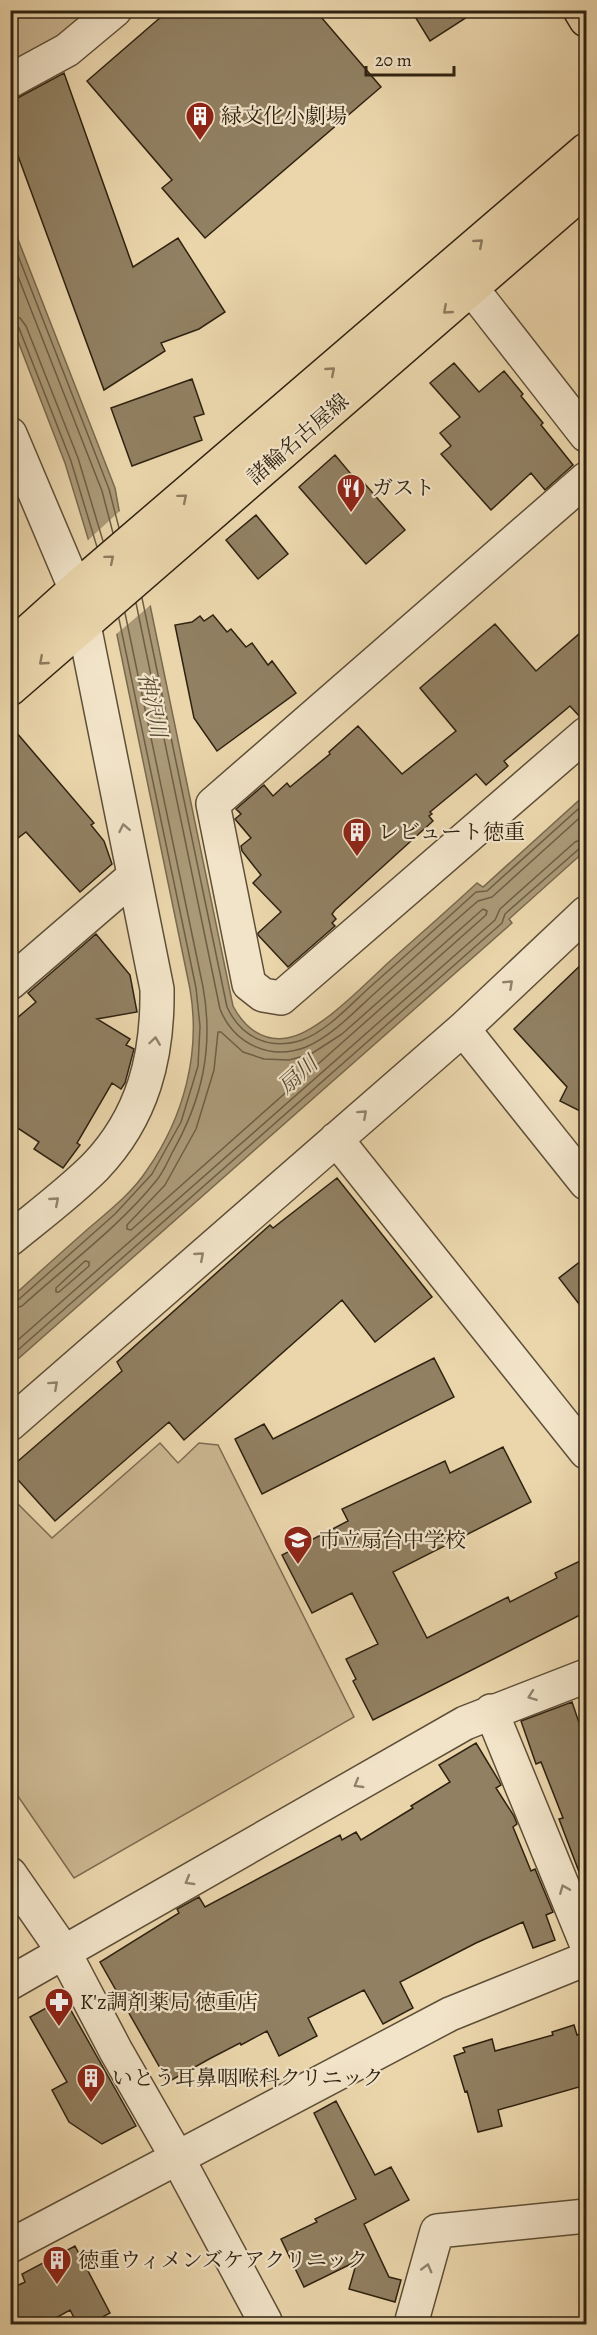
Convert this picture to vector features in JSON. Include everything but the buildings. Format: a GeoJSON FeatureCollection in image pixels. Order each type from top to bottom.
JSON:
{"type":"FeatureCollection","features":[{"type":"Feature","properties":{"kind":"main road"},"geometry":{"type":"LineString","coordinates":[[580,10],[586,20]]}},
{"type":"Feature","properties":{"kind":"main road","name":"諸輪名古屋線"},"geometry":{"type":"LineString","coordinates":[[10,689],[86,601],[138,535],[586,150]]}},
{"type":"Feature","properties":{"kind":"main road","name":"諸輪名古屋線"},"geometry":{"type":"LineString","coordinates":[[10,648],[86,601],[147,570],[586,189]]}},
{"type":"Feature","properties":{"kind":"street"},"geometry":{"type":"LineString","coordinates":[[10,81],[67,50],[115,10]]}},
{"type":"Feature","properties":{"kind":"street"},"geometry":{"type":"LineString","coordinates":[[472,289],[586,435]]}},
{"type":"Feature","properties":{"kind":"street"},"geometry":{"type":"LineString","coordinates":[[10,1239],[94,1167],[128,1123],[147,1081],[158,1021],[157,989],[133,877],[86,601],[14,451]]}},
{"type":"Feature","properties":{"kind":"street"},"geometry":{"type":"LineString","coordinates":[[586,479],[213,804],[249,984],[263,995],[281,998],[586,734]]}},
{"type":"Feature","properties":{"kind":"street"},"geometry":{"type":"LineString","coordinates":[[10,983],[133,877]]}},
{"type":"Feature","properties":{"kind":"street"},"geometry":{"type":"LineString","coordinates":[[10,1424],[463,1029],[586,913]]}},
{"type":"Feature","properties":{"kind":"street"},"geometry":{"type":"LineString","coordinates":[[463,1029],[586,1182]]}},
{"type":"Feature","properties":{"kind":"street"},"geometry":{"type":"LineString","coordinates":[[336,1139],[586,1452]]}},
{"type":"Feature","properties":{"kind":"street"},"geometry":{"type":"LineString","coordinates":[[10,1983],[465,1723],[586,1676]]}},
{"type":"Feature","properties":{"kind":"street"},"geometry":{"type":"LineString","coordinates":[[491,1711],[586,1943]]}},
{"type":"Feature","properties":{"kind":"street"},"geometry":{"type":"LineString","coordinates":[[10,1874],[64,1952],[116,2051],[269,2323]]}},
{"type":"Feature","properties":{"kind":"street"},"geometry":{"type":"LineString","coordinates":[[10,2246],[450,2014],[586,1959]]}},
{"type":"Feature","properties":{"kind":"street"},"geometry":{"type":"LineString","coordinates":[[411,2325],[437,2231],[586,2216]]}},
{"type":"Feature","properties":{"kind":"shaded area"},"geometry":{"type":"Polygon","coordinates":[[[10,11],[97,11],[11,70],[10,11]]]}},
{"type":"Feature","properties":{"kind":"shaded area"},"geometry":{"type":"Polygon","coordinates":[[[160,1443],[178,1463],[199,1443],[218,1445],[354,1717],[74,1878],[11,1786],[11,1497],[52,1538],[160,1443]]]}},
{"type":"Feature","properties":{"kind":"water"},"geometry":{"type":"Polygon","coordinates":[[[10,219],[115,488],[119,510],[149,600],[233,1006],[248,1026],[262,1035],[278,1039],[300,1034],[327,1018],[477,883],[483,887],[586,794],[586,850],[509,919],[512,923],[11,1365],[11,1298],[120,1201],[135,1186],[160,1150],[180,1106],[186,1084],[191,1060],[193,1013],[116,630],[65,463],[11,323],[10,219]]]}},
{"type":"Feature","properties":{"kind":"pier"},"geometry":{"type":"Polygon","coordinates":[[[122,509],[153,603],[114,636],[86,542],[122,509]]]}},
{"type":"Feature","properties":{"kind":"place","name":"緑文化小劇場"},"geometry":{"type":"Point","coordinates":[200,142]}},
{"type":"Feature","properties":{"kind":"place","name":"ガスト"},"geometry":{"type":"Point","coordinates":[351,514]}},
{"type":"Feature","properties":{"kind":"place","name":"レビュート徳重"},"geometry":{"type":"Point","coordinates":[357,858]}},
{"type":"Feature","properties":{"kind":"place","name":"市立扇台中学校"},"geometry":{"type":"Point","coordinates":[298,1566]}},
{"type":"Feature","properties":{"kind":"place","name":"K'z調剤薬局 徳重店"},"geometry":{"type":"Point","coordinates":[59,2028]}},
{"type":"Feature","properties":{"kind":"place","name":"いとう耳鼻咽喉科クリニック"},"geometry":{"type":"Point","coordinates":[91,2104]}},
{"type":"Feature","properties":{"kind":"place","name":"徳重ウィメンズケアクリニック"},"geometry":{"type":"Point","coordinates":[57,2286]}},
{"type":"Feature","properties":{"kind":"water label","name":"神沢川"},"geometry":{"type":"Point","coordinates":[152,705]}},
{"type":"Feature","properties":{"kind":"water label","name":"扇川"},"geometry":{"type":"Point","coordinates":[298,1075]}}]}
